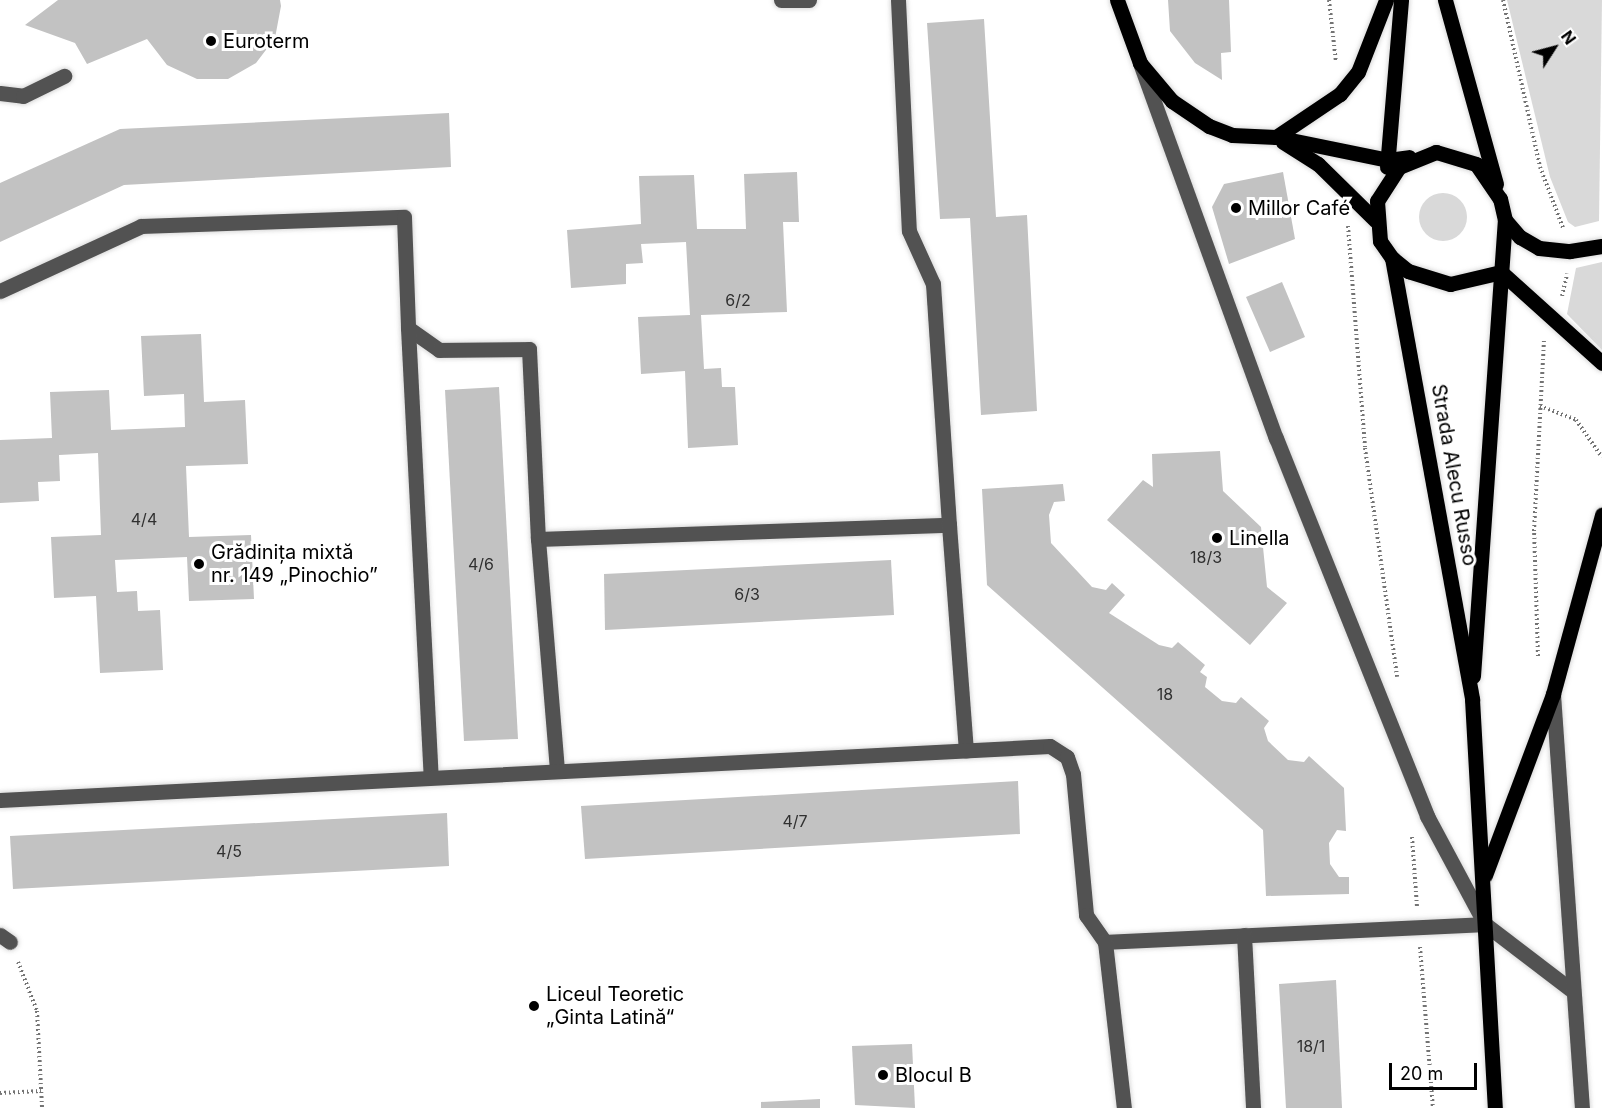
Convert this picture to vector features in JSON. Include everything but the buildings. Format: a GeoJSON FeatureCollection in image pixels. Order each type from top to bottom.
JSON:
{"type":"FeatureCollection","features":[{"type":"Feature","properties":{"kind":"main road"},"geometry":{"type":"LineString","coordinates":[[1117,0],[1140,63],[1172,101],[1209,126],[1232,135],[1276,137],[1389,160],[1436,152],[1476,164],[1500,199]]}},
{"type":"Feature","properties":{"kind":"main road"},"geometry":{"type":"LineString","coordinates":[[1276,137],[1340,94],[1358,72],[1386,0]]}},
{"type":"Feature","properties":{"kind":"main road"},"geometry":{"type":"LineString","coordinates":[[1376,221],[1389,160],[1401,0]]}},
{"type":"Feature","properties":{"kind":"main road"},"geometry":{"type":"LineString","coordinates":[[1445,0],[1500,199],[1504,220],[1501,272]]}},
{"type":"Feature","properties":{"kind":"main road"},"geometry":{"type":"LineString","coordinates":[[1276,137],[1318,164],[1376,221],[1392,258],[1408,271],[1450,284],[1501,272]]}},
{"type":"Feature","properties":{"kind":"main road"},"geometry":{"type":"LineString","coordinates":[[1385,182],[1416,157]]}},
{"type":"Feature","properties":{"kind":"main road"},"geometry":{"type":"LineString","coordinates":[[1504,220],[1520,237],[1539,248],[1602,246]]}},
{"type":"Feature","properties":{"kind":"main road","name":"Strada Alecu Russo"},"geometry":{"type":"LineString","coordinates":[[1392,258],[1472,699]]}},
{"type":"Feature","properties":{"kind":"main road"},"geometry":{"type":"LineString","coordinates":[[1501,272],[1600,363]]}},
{"type":"Feature","properties":{"kind":"main road","name":"Strada Alecu Russo"},"geometry":{"type":"LineString","coordinates":[[1495,1108],[1472,699],[1501,272]]}},
{"type":"Feature","properties":{"kind":"main road"},"geometry":{"type":"LineString","coordinates":[[1482,881],[1553,694],[1602,515]]}},
{"type":"Feature","properties":{"kind":"street"},"geometry":{"type":"LineString","coordinates":[[781,0],[809,0]]}},
{"type":"Feature","properties":{"kind":"street"},"geometry":{"type":"LineString","coordinates":[[898,0],[909,231],[933,284],[966,750]]}},
{"type":"Feature","properties":{"kind":"street"},"geometry":{"type":"LineString","coordinates":[[1140,63],[1263,404],[1391,731],[1427,816],[1485,924],[1570,989]]}},
{"type":"Feature","properties":{"kind":"street"},"geometry":{"type":"LineString","coordinates":[[0,93],[23,96],[64,76]]}},
{"type":"Feature","properties":{"kind":"street"},"geometry":{"type":"LineString","coordinates":[[0,291],[141,226],[404,217],[431,775]]}},
{"type":"Feature","properties":{"kind":"street"},"geometry":{"type":"LineString","coordinates":[[408,328],[440,350],[529,349],[538,539],[557,769]]}},
{"type":"Feature","properties":{"kind":"street"},"geometry":{"type":"LineString","coordinates":[[538,539],[949,525]]}},
{"type":"Feature","properties":{"kind":"street"},"geometry":{"type":"LineString","coordinates":[[1553,694],[1570,989],[1582,1108]]}},
{"type":"Feature","properties":{"kind":"street"},"geometry":{"type":"LineString","coordinates":[[0,800],[431,775],[1050,746],[1067,757],[1086,915],[1105,942],[1124,1108]]}},
{"type":"Feature","properties":{"kind":"street"},"geometry":{"type":"LineString","coordinates":[[1105,942],[1485,924]]}},
{"type":"Feature","properties":{"kind":"street"},"geometry":{"type":"LineString","coordinates":[[1244,935],[1253,1108]]}},
{"type":"Feature","properties":{"kind":"path"},"geometry":{"type":"LineString","coordinates":[[1329,0],[1340,94]]}},
{"type":"Feature","properties":{"kind":"path"},"geometry":{"type":"LineString","coordinates":[[1503,0],[1540,167],[1565,234]]}},
{"type":"Feature","properties":{"kind":"path"},"geometry":{"type":"LineString","coordinates":[[1346,221],[1365,448],[1398,684]]}},
{"type":"Feature","properties":{"kind":"path"},"geometry":{"type":"LineString","coordinates":[[1560,308],[1568,267]]}},
{"type":"Feature","properties":{"kind":"path"},"geometry":{"type":"LineString","coordinates":[[1540,406],[1576,420],[1602,457]]}},
{"type":"Feature","properties":{"kind":"path"},"geometry":{"type":"LineString","coordinates":[[1411,827],[1433,1108]]}},
{"type":"Feature","properties":{"kind":"path"},"geometry":{"type":"LineString","coordinates":[[5,938],[37,1011],[42,1108]]}},
{"type":"Feature","properties":{"kind":"path"},"geometry":{"type":"LineString","coordinates":[[0,1093],[41,1091]]}},
{"type":"Feature","properties":{"kind":"shaded area"},"geometry":{"type":"Polygon","coordinates":[[[1507,0],[1602,0],[1599,221],[1575,227],[1568,222],[1550,177],[1507,0]]]}},
{"type":"Feature","properties":{"kind":"shaded area"},"geometry":{"type":"Polygon","coordinates":[[[1443,193],[1460,200],[1467,217],[1460,234],[1443,241],[1426,234],[1419,217],[1426,200],[1443,193]]]}},
{"type":"Feature","properties":{"kind":"shaded area"},"geometry":{"type":"Polygon","coordinates":[[[1602,262],[1602,350],[1567,314],[1576,268],[1602,262]]]}},
{"type":"Feature","properties":{"kind":"place","name":"Euroterm"},"geometry":{"type":"Point","coordinates":[211,41]}},
{"type":"Feature","properties":{"kind":"place","name":"Millor Café"},"geometry":{"type":"Point","coordinates":[1236,208]}},
{"type":"Feature","properties":{"kind":"place","name":"Linella"},"geometry":{"type":"Point","coordinates":[1217,538]}},
{"type":"Feature","properties":{"kind":"place","name":"Grădinița mixtă nr. 149 „Pinochio”"},"geometry":{"type":"Point","coordinates":[199,564]}},
{"type":"Feature","properties":{"kind":"place","name":"Liceul Teoretic „Ginta Latină“"},"geometry":{"type":"Point","coordinates":[534,1006]}},
{"type":"Feature","properties":{"kind":"place","name":"Blocul B"},"geometry":{"type":"Point","coordinates":[883,1075]}}]}
